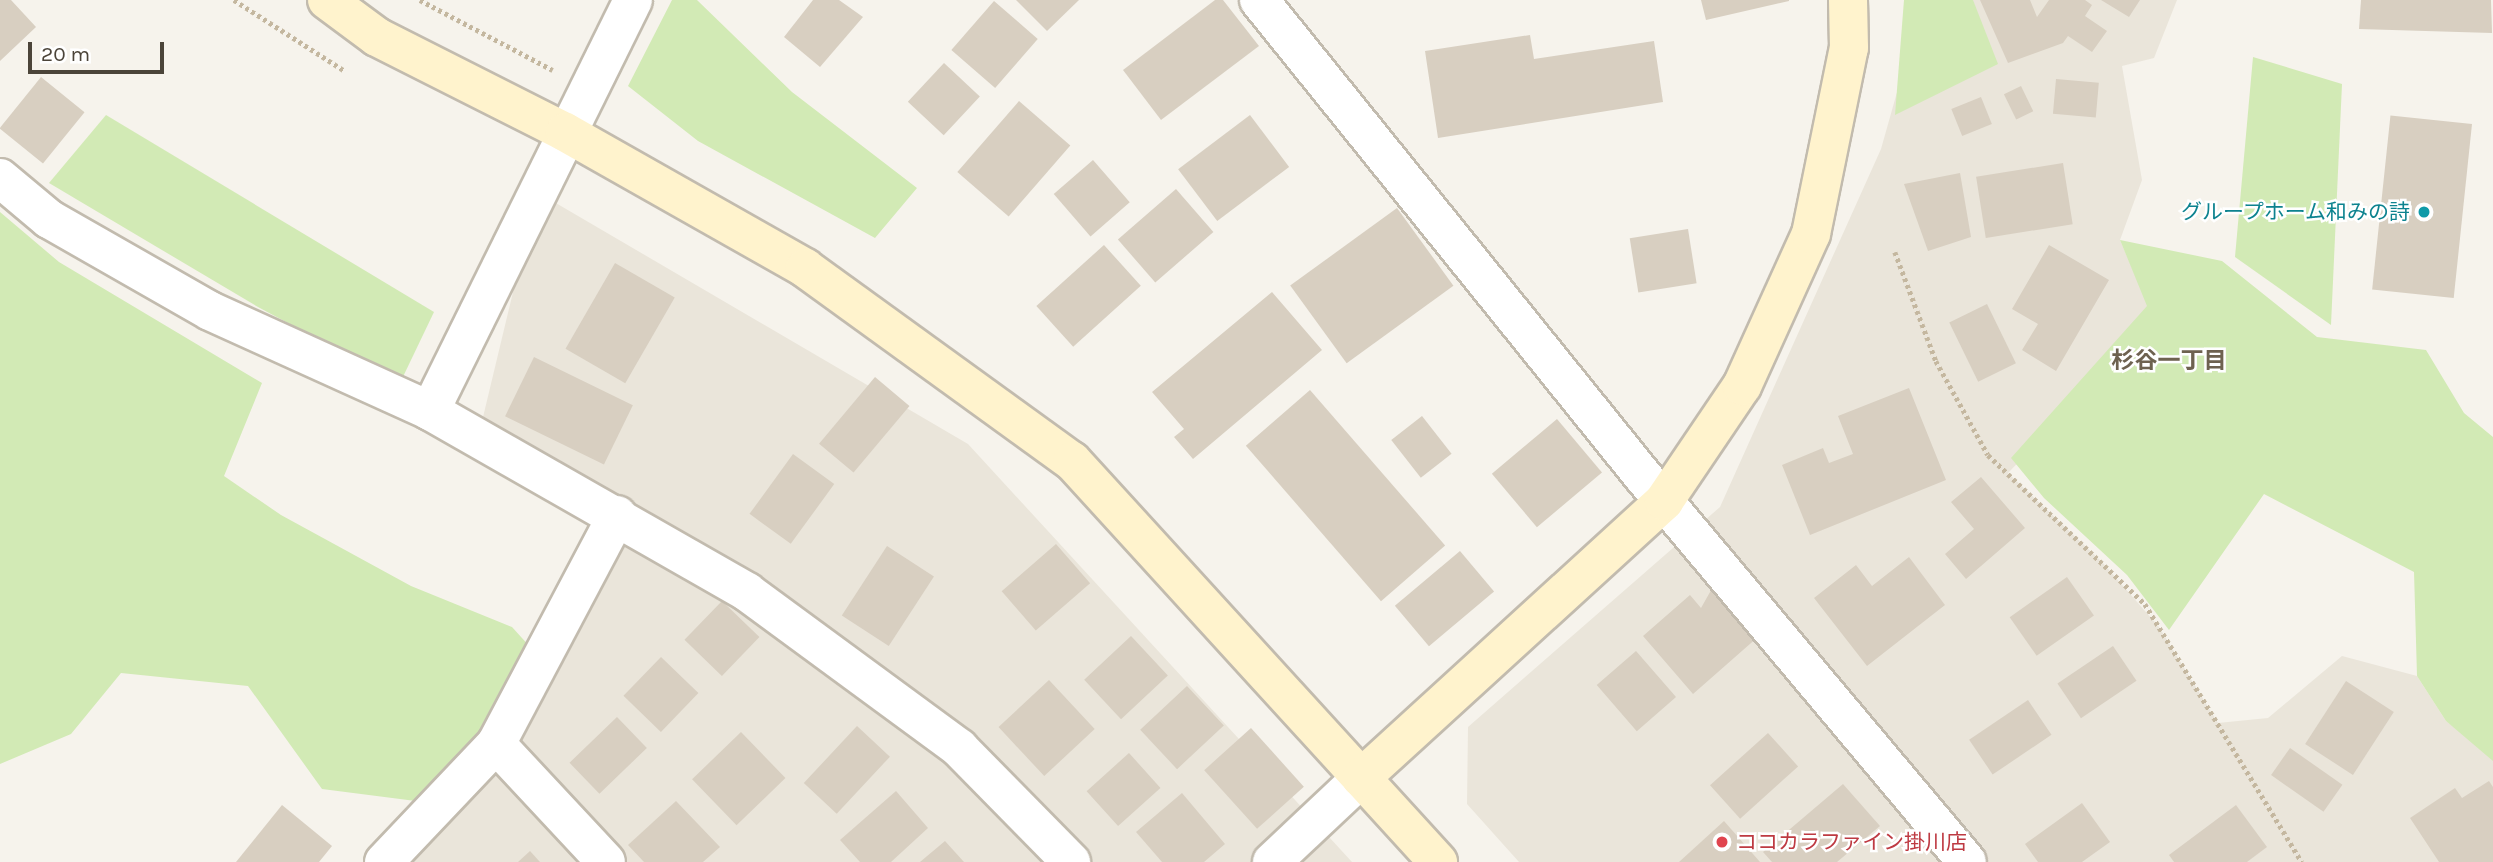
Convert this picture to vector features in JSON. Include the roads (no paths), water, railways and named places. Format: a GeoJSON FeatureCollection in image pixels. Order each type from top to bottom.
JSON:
{"type":"FeatureCollection","features":[{"type":"Feature","properties":{"kind":"street"},"geometry":{"type":"LineString","coordinates":[[327,0],[377,37],[565,132],[805,268],[1072,461],[1438,862]]}},
{"type":"Feature","properties":{"kind":"street"},"geometry":{"type":"LineString","coordinates":[[430,411],[632,0]]}},
{"type":"Feature","properties":{"kind":"street"},"geometry":{"type":"LineString","coordinates":[[1259,0],[1664,501],[1967,862]]}},
{"type":"Feature","properties":{"kind":"street"},"geometry":{"type":"LineString","coordinates":[[1272,862],[1664,501],[1742,386],[1811,234],[1849,48],[1848,0]]}},
{"type":"Feature","properties":{"kind":"street"},"geometry":{"type":"LineString","coordinates":[[0,178],[49,219],[210,311],[430,411],[617,515],[747,592],[959,748],[1071,862]]}},
{"type":"Feature","properties":{"kind":"street"},"geometry":{"type":"LineString","coordinates":[[384,862],[496,744],[617,515]]}},
{"type":"Feature","properties":{"kind":"street"},"geometry":{"type":"LineString","coordinates":[[496,744],[606,862]]}},
{"type":"Feature","properties":{"kind":"place","name":"グループホーム和みの詩"},"geometry":{"type":"Point","coordinates":[2424,212]}},
{"type":"Feature","properties":{"kind":"place","name":"ココカラファイン掛川店"},"geometry":{"type":"Point","coordinates":[1722,842]}},
{"type":"Feature","properties":{"kind":"district","name":"杉谷一丁目"},"geometry":{"type":"Point","coordinates":[2169,361]}}]}
